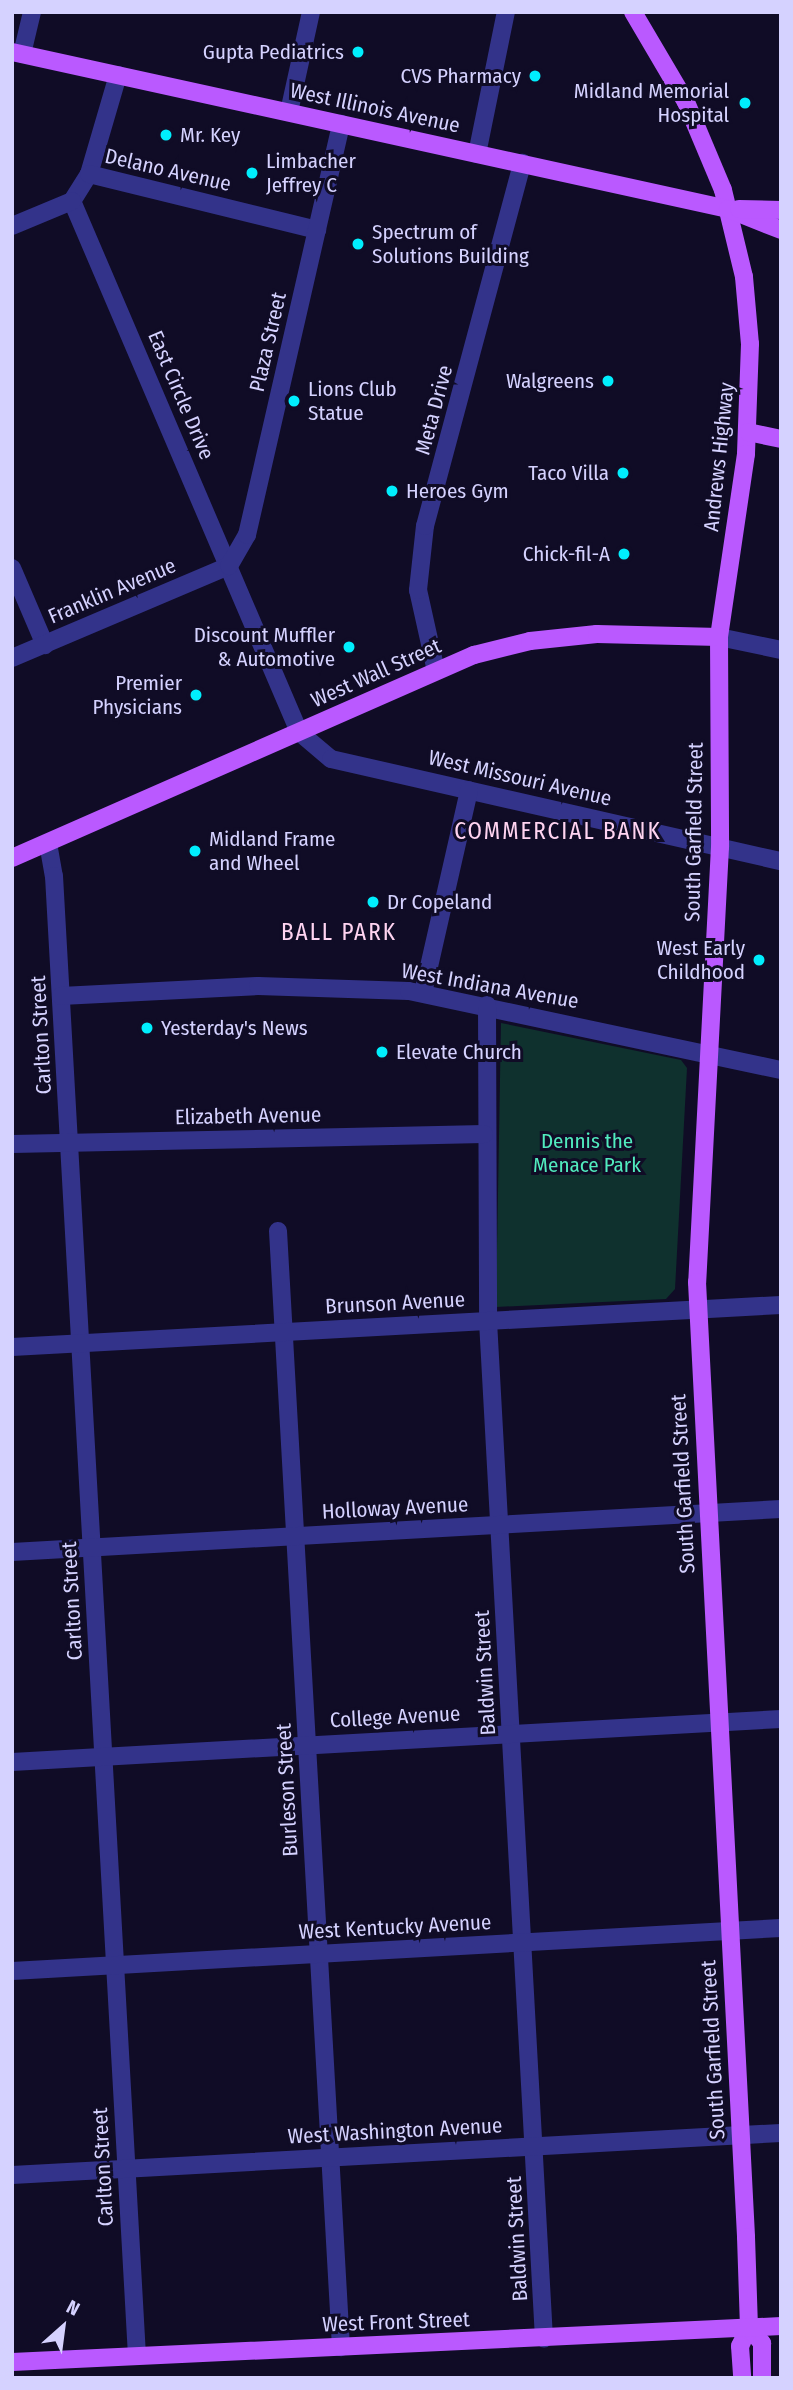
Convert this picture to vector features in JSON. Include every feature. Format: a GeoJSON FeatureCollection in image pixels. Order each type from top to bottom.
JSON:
{"type":"FeatureCollection","features":[{"type":"Feature","properties":{"kind":"main road","name":"Andrews Highway"},"geometry":{"type":"LineString","coordinates":[[633,12],[686,102],[728,209],[748,310],[748,432],[719,637]]}},
{"type":"Feature","properties":{"kind":"main road","name":"West Illinois Avenue"},"geometry":{"type":"LineString","coordinates":[[17,53],[728,209],[781,230]]}},
{"type":"Feature","properties":{"kind":"main road","name":"West Illinois Avenue"},"geometry":{"type":"LineString","coordinates":[[728,209],[781,210]]}},
{"type":"Feature","properties":{"kind":"main road"},"geometry":{"type":"LineString","coordinates":[[748,432],[781,439]]}},
{"type":"Feature","properties":{"kind":"main road","name":"West Wall Street"},"geometry":{"type":"LineString","coordinates":[[12,858],[436,671],[530,641],[645,633],[719,637]]}},
{"type":"Feature","properties":{"kind":"main road","name":"South Garfield Street"},"geometry":{"type":"LineString","coordinates":[[719,637],[720,847],[698,1310],[750,2327],[740,2346],[742,2378]]}},
{"type":"Feature","properties":{"kind":"main road","name":"West Front Street"},"geometry":{"type":"LineString","coordinates":[[12,2362],[781,2326]]}},
{"type":"Feature","properties":{"kind":"main road","name":"South Garfield Street"},"geometry":{"type":"LineString","coordinates":[[750,2327],[762,2343],[762,2378]]}},
{"type":"Feature","properties":{"kind":"street"},"geometry":{"type":"LineString","coordinates":[[17,53],[32,12]]}},
{"type":"Feature","properties":{"kind":"street"},"geometry":{"type":"LineString","coordinates":[[289,112],[311,12]]}},
{"type":"Feature","properties":{"kind":"street"},"geometry":{"type":"LineString","coordinates":[[477,154],[506,12]]}},
{"type":"Feature","properties":{"kind":"street"},"geometry":{"type":"LineString","coordinates":[[12,226],[72,201],[89,174],[118,75]]}},
{"type":"Feature","properties":{"kind":"street","name":"Plaza Street"},"geometry":{"type":"LineString","coordinates":[[229,566],[247,535],[341,124]]}},
{"type":"Feature","properties":{"kind":"street","name":"Meta Drive"},"geometry":{"type":"LineString","coordinates":[[436,671],[418,590],[425,526],[522,163]]}},
{"type":"Feature","properties":{"kind":"street","name":"Delano Avenue"},"geometry":{"type":"LineString","coordinates":[[89,174],[317,230]]}},
{"type":"Feature","properties":{"kind":"street","name":"East Circle Drive"},"geometry":{"type":"LineString","coordinates":[[72,201],[299,732]]}},
{"type":"Feature","properties":{"kind":"street","name":"Franklin Avenue"},"geometry":{"type":"LineString","coordinates":[[12,658],[229,566]]}},
{"type":"Feature","properties":{"kind":"street"},"geometry":{"type":"LineString","coordinates":[[12,568],[45,645]]}},
{"type":"Feature","properties":{"kind":"street","name":"West Wall Street"},"geometry":{"type":"LineString","coordinates":[[719,637],[781,650]]}},
{"type":"Feature","properties":{"kind":"street","name":"West Missouri Avenue"},"geometry":{"type":"LineString","coordinates":[[299,732],[331,759],[781,861]]}},
{"type":"Feature","properties":{"kind":"street"},"geometry":{"type":"LineString","coordinates":[[424,993],[470,790]]}},
{"type":"Feature","properties":{"kind":"street","name":"Carlton Street"},"geometry":{"type":"LineString","coordinates":[[48,843],[61,996],[137,2356]]}},
{"type":"Feature","properties":{"kind":"street","name":"West Indiana Avenue"},"geometry":{"type":"LineString","coordinates":[[61,996],[258,986],[424,993],[781,1070]]}},
{"type":"Feature","properties":{"kind":"street","name":"Baldwin Street"},"geometry":{"type":"LineString","coordinates":[[487,1005],[484,1134],[488,1321],[544,2338]]}},
{"type":"Feature","properties":{"kind":"street","name":"Elizabeth Avenue"},"geometry":{"type":"LineString","coordinates":[[12,1144],[484,1134]]}},
{"type":"Feature","properties":{"kind":"street","name":"Burleson Street"},"geometry":{"type":"LineString","coordinates":[[278,1231],[341,2347]]}},
{"type":"Feature","properties":{"kind":"street","name":"Brunson Avenue"},"geometry":{"type":"LineString","coordinates":[[12,1348],[781,1305]]}},
{"type":"Feature","properties":{"kind":"street","name":"Holloway Avenue"},"geometry":{"type":"LineString","coordinates":[[12,1552],[781,1509]]}},
{"type":"Feature","properties":{"kind":"street","name":"College Avenue"},"geometry":{"type":"LineString","coordinates":[[12,1762],[781,1719]]}},
{"type":"Feature","properties":{"kind":"street","name":"West Kentucky Avenue"},"geometry":{"type":"LineString","coordinates":[[12,1971],[781,1928]]}},
{"type":"Feature","properties":{"kind":"street","name":"West Washington Avenue"},"geometry":{"type":"LineString","coordinates":[[12,2175],[781,2133]]}},
{"type":"Feature","properties":{"kind":"green space","name":"Dennis the Menace Park"},"geometry":{"type":"Polygon","coordinates":[[[501,1023],[681,1060],[687,1068],[675,1289],[666,1299],[496,1307],[501,1023]]]}},
{"type":"Feature","properties":{"kind":"place","name":"Gupta Pediatrics"},"geometry":{"type":"Point","coordinates":[358,52]}},
{"type":"Feature","properties":{"kind":"place","name":"CVS Pharmacy"},"geometry":{"type":"Point","coordinates":[535,76]}},
{"type":"Feature","properties":{"kind":"place","name":"Midland Memorial Hospital"},"geometry":{"type":"Point","coordinates":[745,103]}},
{"type":"Feature","properties":{"kind":"place","name":"Mr. Key"},"geometry":{"type":"Point","coordinates":[166,135]}},
{"type":"Feature","properties":{"kind":"place","name":"Limbacher Jeffrey C"},"geometry":{"type":"Point","coordinates":[252,173]}},
{"type":"Feature","properties":{"kind":"place","name":"Spectrum of Solutions Building"},"geometry":{"type":"Point","coordinates":[358,244]}},
{"type":"Feature","properties":{"kind":"place","name":"Walgreens"},"geometry":{"type":"Point","coordinates":[608,381]}},
{"type":"Feature","properties":{"kind":"place","name":"Lions Club Statue"},"geometry":{"type":"Point","coordinates":[294,401]}},
{"type":"Feature","properties":{"kind":"place","name":"Taco Villa"},"geometry":{"type":"Point","coordinates":[623,473]}},
{"type":"Feature","properties":{"kind":"place","name":"Heroes Gym"},"geometry":{"type":"Point","coordinates":[392,491]}},
{"type":"Feature","properties":{"kind":"place","name":"Chick-fil-A"},"geometry":{"type":"Point","coordinates":[624,554]}},
{"type":"Feature","properties":{"kind":"place","name":"Discount Muffler & Automotive"},"geometry":{"type":"Point","coordinates":[349,647]}},
{"type":"Feature","properties":{"kind":"place","name":"Premier Physicians"},"geometry":{"type":"Point","coordinates":[196,695]}},
{"type":"Feature","properties":{"kind":"place","name":"Midland Frame and Wheel"},"geometry":{"type":"Point","coordinates":[195,851]}},
{"type":"Feature","properties":{"kind":"place","name":"Dr Copeland"},"geometry":{"type":"Point","coordinates":[373,902]}},
{"type":"Feature","properties":{"kind":"place","name":"West Early Childhood"},"geometry":{"type":"Point","coordinates":[759,960]}},
{"type":"Feature","properties":{"kind":"place","name":"Yesterday's News"},"geometry":{"type":"Point","coordinates":[147,1028]}},
{"type":"Feature","properties":{"kind":"place","name":"Elevate Church"},"geometry":{"type":"Point","coordinates":[382,1052]}},
{"type":"Feature","properties":{"kind":"district","name":"COMMERCIAL BANK"},"geometry":{"type":"Point","coordinates":[558,831]}},
{"type":"Feature","properties":{"kind":"district","name":"BALL PARK"},"geometry":{"type":"Point","coordinates":[339,932]}}]}
